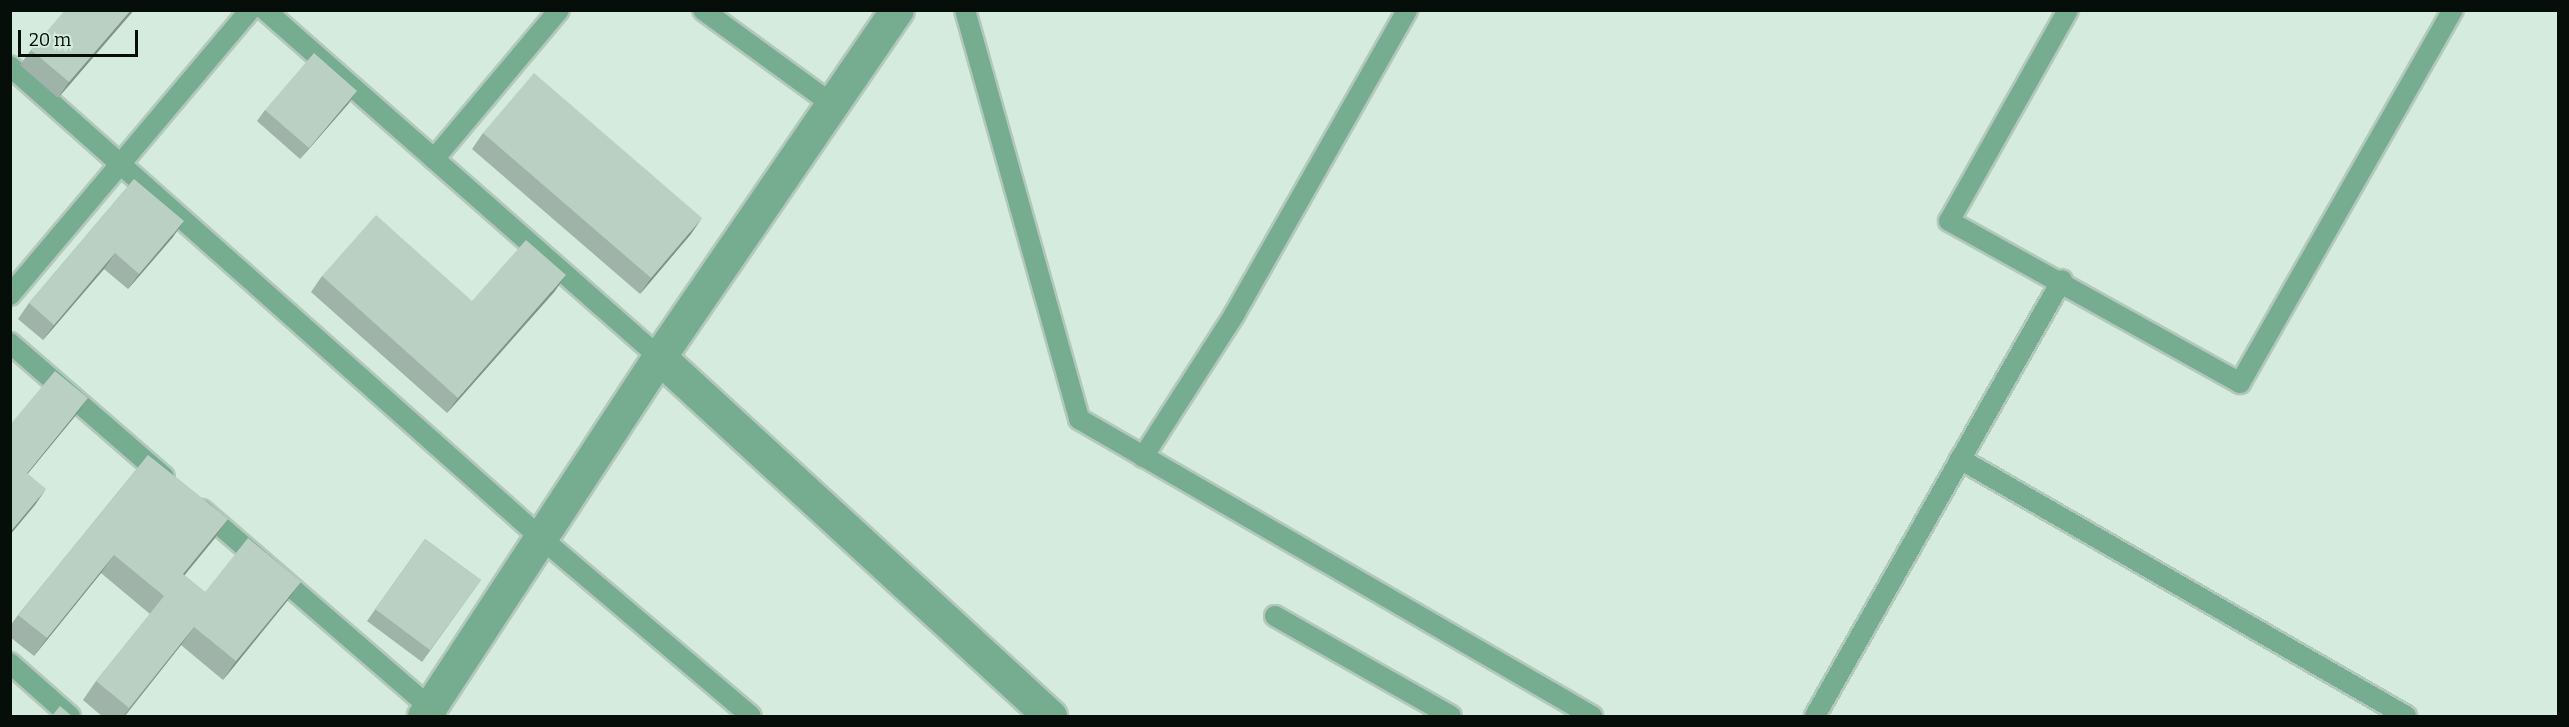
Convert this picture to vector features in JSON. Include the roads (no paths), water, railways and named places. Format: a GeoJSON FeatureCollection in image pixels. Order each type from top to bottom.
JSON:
{"type":"FeatureCollection","features":[{"type":"Feature","properties":{"kind":"street"},"geometry":{"type":"LineString","coordinates":[[431,714],[541,538],[659,357],[897,10]]}},
{"type":"Feature","properties":{"kind":"street"},"geometry":{"type":"LineString","coordinates":[[659,357],[1050,717]]}},
{"type":"Feature","properties":{"kind":"lane"},"geometry":{"type":"LineString","coordinates":[[10,296],[250,10]]}},
{"type":"Feature","properties":{"kind":"lane"},"geometry":{"type":"LineString","coordinates":[[265,10],[659,357]]}},
{"type":"Feature","properties":{"kind":"lane"},"geometry":{"type":"LineString","coordinates":[[434,159],[559,10]]}},
{"type":"Feature","properties":{"kind":"lane"},"geometry":{"type":"LineString","coordinates":[[703,10],[832,104]]}},
{"type":"Feature","properties":{"kind":"lane"},"geometry":{"type":"LineString","coordinates":[[965,10],[1078,419],[1592,717]]}},
{"type":"Feature","properties":{"kind":"lane"},"geometry":{"type":"LineString","coordinates":[[1143,457],[1234,315],[1407,10]]}},
{"type":"Feature","properties":{"kind":"lane"},"geometry":{"type":"LineString","coordinates":[[2068,10],[1949,221],[2062,280],[2240,383],[2453,10]]}},
{"type":"Feature","properties":{"kind":"lane"},"geometry":{"type":"LineString","coordinates":[[10,66],[541,538],[751,717]]}},
{"type":"Feature","properties":{"kind":"lane"},"geometry":{"type":"LineString","coordinates":[[1815,717],[2062,280]]}},
{"type":"Feature","properties":{"kind":"lane"},"geometry":{"type":"LineString","coordinates":[[10,343],[431,714]]}},
{"type":"Feature","properties":{"kind":"lane"},"geometry":{"type":"LineString","coordinates":[[1960,459],[2406,717]]}},
{"type":"Feature","properties":{"kind":"lane"},"geometry":{"type":"LineString","coordinates":[[1275,616],[1451,717]]}},
{"type":"Feature","properties":{"kind":"lane"},"geometry":{"type":"LineString","coordinates":[[10,663],[70,717]]}}]}
